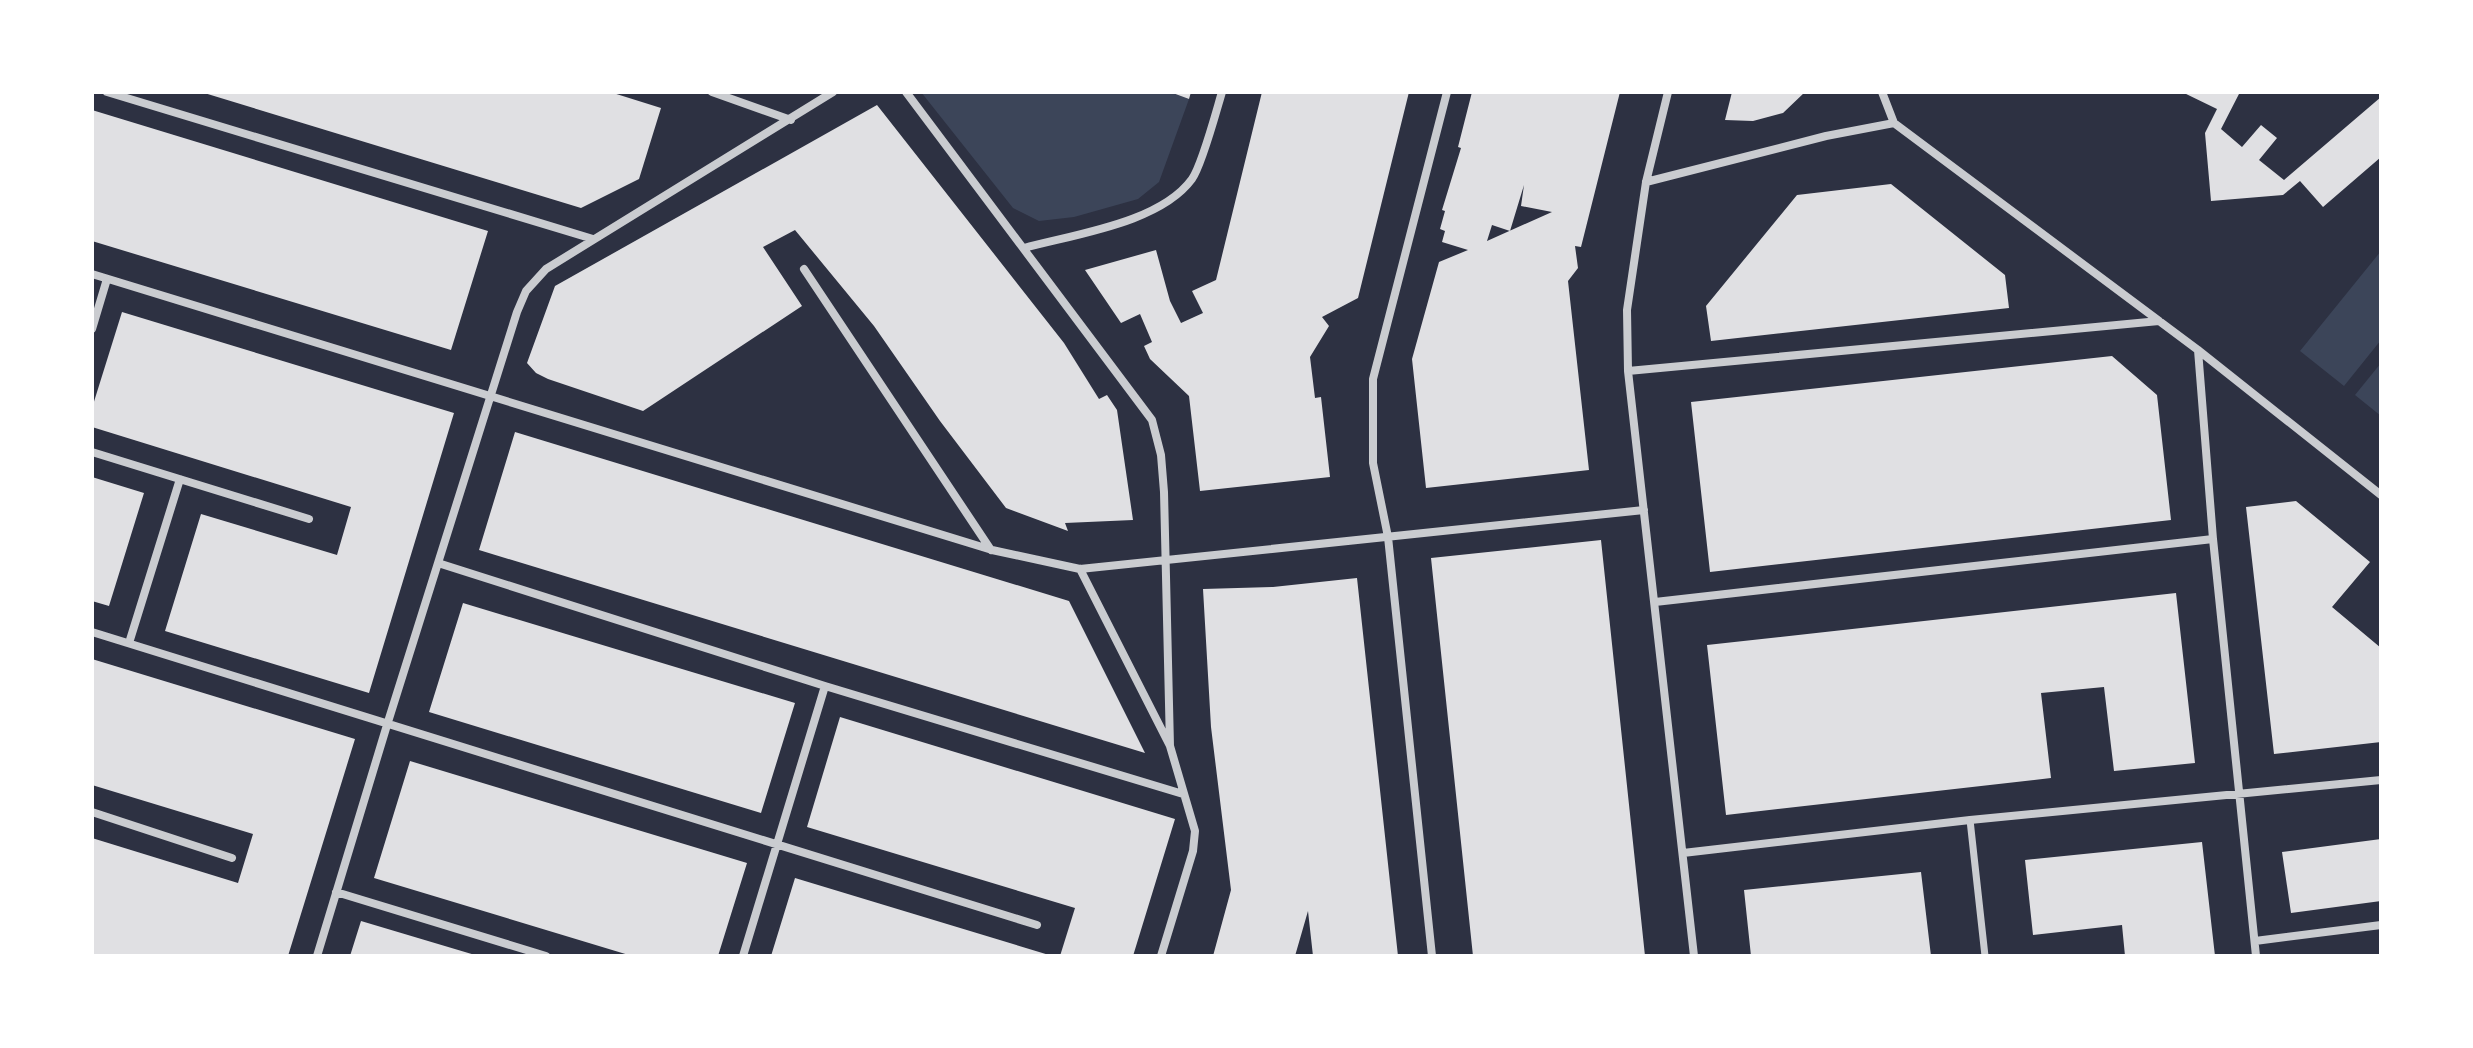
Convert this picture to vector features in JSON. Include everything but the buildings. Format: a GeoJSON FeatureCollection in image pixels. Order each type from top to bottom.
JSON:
{"type":"FeatureCollection","features":[{"type":"Feature","properties":{"kind":"street"},"geometry":{"type":"LineString","coordinates":[[107,92],[593,239]]}},
{"type":"Feature","properties":{"kind":"street"},"geometry":{"type":"LineString","coordinates":[[712,92],[791,120]]}},
{"type":"Feature","properties":{"kind":"street"},"geometry":{"type":"LineString","coordinates":[[317,956],[490,395],[526,291],[546,269],[833,92]]}},
{"type":"Feature","properties":{"kind":"street"},"geometry":{"type":"LineString","coordinates":[[906,92],[1152,420],[1161,455],[1164,492],[1170,746]]}},
{"type":"Feature","properties":{"kind":"street"},"geometry":{"type":"LineString","coordinates":[[1024,248],[1137,216],[1169,203],[1193,178],[1222,92]]}},
{"type":"Feature","properties":{"kind":"street"},"geometry":{"type":"LineString","coordinates":[[1432,956],[1388,537],[1373,463],[1373,379],[1447,92]]}},
{"type":"Feature","properties":{"kind":"street"},"geometry":{"type":"LineString","coordinates":[[1668,92],[1646,182],[1627,310],[1628,371],[1694,956]]}},
{"type":"Feature","properties":{"kind":"street"},"geometry":{"type":"LineString","coordinates":[[1882,92],[1894,123],[2198,350],[2381,495]]}},
{"type":"Feature","properties":{"kind":"street"},"geometry":{"type":"LineString","coordinates":[[1646,182],[1826,136],[1894,123]]}},
{"type":"Feature","properties":{"kind":"street"},"geometry":{"type":"LineString","coordinates":[[804,269],[992,550]]}},
{"type":"Feature","properties":{"kind":"street"},"geometry":{"type":"LineString","coordinates":[[92,274],[992,550],[1080,569],[1644,510]]}},
{"type":"Feature","properties":{"kind":"street"},"geometry":{"type":"LineString","coordinates":[[92,329],[107,279]]}},
{"type":"Feature","properties":{"kind":"street"},"geometry":{"type":"LineString","coordinates":[[1628,371],[2160,321]]}},
{"type":"Feature","properties":{"kind":"street"},"geometry":{"type":"LineString","coordinates":[[2198,350],[2213,539],[2256,956]]}},
{"type":"Feature","properties":{"kind":"street"},"geometry":{"type":"LineString","coordinates":[[92,452],[309,519]]}},
{"type":"Feature","properties":{"kind":"street"},"geometry":{"type":"LineString","coordinates":[[129,643],[180,479]]}},
{"type":"Feature","properties":{"kind":"street"},"geometry":{"type":"LineString","coordinates":[[1655,602],[2213,539]]}},
{"type":"Feature","properties":{"kind":"street"},"geometry":{"type":"LineString","coordinates":[[438,563],[825,686],[1183,794]]}},
{"type":"Feature","properties":{"kind":"street"},"geometry":{"type":"LineString","coordinates":[[1080,569],[1170,746],[1195,831],[1193,851],[1161,956]]}},
{"type":"Feature","properties":{"kind":"street"},"geometry":{"type":"LineString","coordinates":[[92,632],[1037,925]]}},
{"type":"Feature","properties":{"kind":"street"},"geometry":{"type":"LineString","coordinates":[[743,956],[825,686]]}},
{"type":"Feature","properties":{"kind":"street"},"geometry":{"type":"LineString","coordinates":[[1683,853],[1970,820],[2381,780]]}},
{"type":"Feature","properties":{"kind":"street"},"geometry":{"type":"LineString","coordinates":[[92,812],[232,858]]}},
{"type":"Feature","properties":{"kind":"street"},"geometry":{"type":"LineString","coordinates":[[1970,820],[1985,956]]}},
{"type":"Feature","properties":{"kind":"street"},"geometry":{"type":"LineString","coordinates":[[336,892],[546,956]]}},
{"type":"Feature","properties":{"kind":"street"},"geometry":{"type":"LineString","coordinates":[[2255,941],[2381,925]]}},
{"type":"Feature","properties":{"kind":"shaded area"},"geometry":{"type":"Polygon","coordinates":[[[921,92],[1169,92],[1189,99],[1159,182],[1138,199],[1074,217],[1039,221],[1013,208],[921,92]]]}},
{"type":"Feature","properties":{"kind":"shaded area"},"geometry":{"type":"Polygon","coordinates":[[[2381,251],[2381,340],[2344,386],[2300,351],[2381,251]]]}},
{"type":"Feature","properties":{"kind":"shaded area"},"geometry":{"type":"Polygon","coordinates":[[[2381,363],[2381,416],[2355,395],[2381,363]]]}}]}
